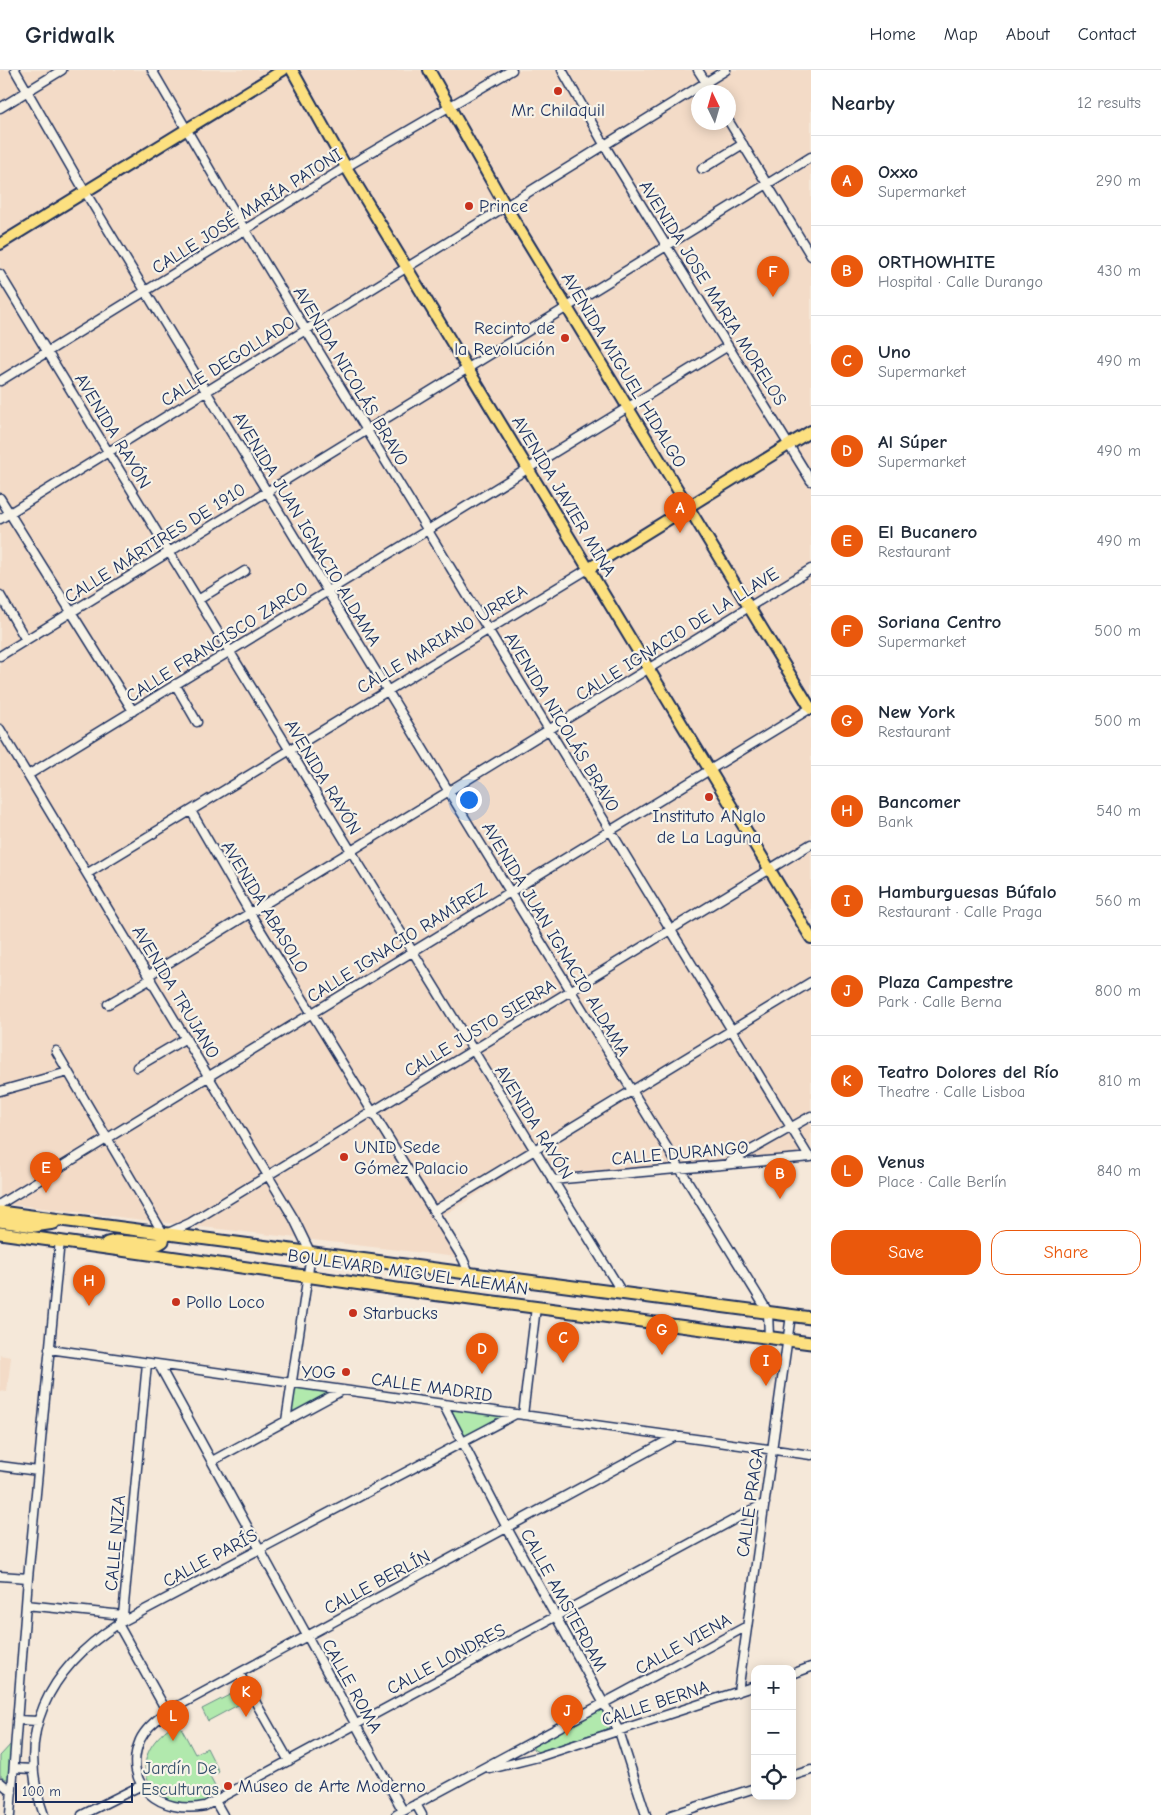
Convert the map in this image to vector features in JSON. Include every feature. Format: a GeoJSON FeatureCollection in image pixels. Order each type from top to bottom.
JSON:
{"type":"FeatureCollection","features":[{"type":"Feature","properties":{"kind":"highway","name":"BOULEVARD MIGUEL ALEMÁN"},"geometry":{"type":"LineString","coordinates":[[0,1212],[164,1235],[811,1318]]}},
{"type":"Feature","properties":{"kind":"highway"},"geometry":{"type":"LineString","coordinates":[[0,1221],[40,1226],[60,1221]]}},
{"type":"Feature","properties":{"kind":"highway","name":"BOULEVARD MIGUEL ALEMÁN"},"geometry":{"type":"LineString","coordinates":[[0,1233],[101,1245],[536,1307],[811,1342]]}},
{"type":"Feature","properties":{"kind":"highway"},"geometry":{"type":"LineString","coordinates":[[101,1245],[115,1241],[158,1244],[163,1241],[164,1235]]}},
{"type":"Feature","properties":{"kind":"main road"},"geometry":{"type":"LineString","coordinates":[[0,244],[84,190],[283,70]]}},
{"type":"Feature","properties":{"kind":"main road","name":"AVENIDA JAVIER MINA"},"geometry":{"type":"LineString","coordinates":[[292,70],[346,167],[811,938]]}},
{"type":"Feature","properties":{"kind":"main road","name":"AVENIDA MIGUEL HIDALGO"},"geometry":{"type":"LineString","coordinates":[[428,70],[451,107],[506,207],[626,407],[811,708]]}},
{"type":"Feature","properties":{"kind":"main road","name":"CALLE MARIANO URREA"},"geometry":{"type":"LineString","coordinates":[[588,569],[811,431]]}},
{"type":"Feature","properties":{"kind":"street","name":"AVENIDA JUAN IGNACIO ALDAMA"},"geometry":{"type":"LineString","coordinates":[[15,70],[84,190],[206,392],[678,1169],[768,1312],[769,1337]]}},
{"type":"Feature","properties":{"kind":"street"},"geometry":{"type":"LineString","coordinates":[[0,108],[62,70]]}},
{"type":"Feature","properties":{"kind":"street","name":"AVENIDA NICOLÁS BRAVO"},"geometry":{"type":"LineString","coordinates":[[152,70],[245,230],[810,1157]]}},
{"type":"Feature","properties":{"kind":"street","name":"CALLE JOSÉ MARÍA PATONI"},"geometry":{"type":"LineString","coordinates":[[0,381],[346,167],[512,70]]}},
{"type":"Feature","properties":{"kind":"street","name":"AVENIDA JOSE MARIA MORELOS"},"geometry":{"type":"LineString","coordinates":[[562,70],[605,146],[811,481]]}},
{"type":"Feature","properties":{"kind":"street"},"geometry":{"type":"LineString","coordinates":[[698,70],[707,85]]}},
{"type":"Feature","properties":{"kind":"street","name":"CALLE DEGOLLADO"},"geometry":{"type":"LineString","coordinates":[[0,519],[726,70]]}},
{"type":"Feature","properties":{"kind":"street"},"geometry":{"type":"LineString","coordinates":[[734,130],[811,256]]}},
{"type":"Feature","properties":{"kind":"street"},"geometry":{"type":"LineString","coordinates":[[702,169],[743,144]]}},
{"type":"Feature","properties":{"kind":"street","name":"CALLE MÁRTIRES DE 1910"},"geometry":{"type":"LineString","coordinates":[[0,656],[811,157]]}},
{"type":"Feature","properties":{"kind":"street","name":"AVENIDA RAYÓN"},"geometry":{"type":"LineString","coordinates":[[0,274],[350,851],[623,1294]]}},
{"type":"Feature","properties":{"kind":"street","name":"CALLE FRANCISCO ZARCO"},"geometry":{"type":"LineString","coordinates":[[28,775],[728,346]]}},
{"type":"Feature","properties":{"kind":"street"},"geometry":{"type":"LineString","coordinates":[[0,498],[73,612],[133,711]]}},
{"type":"Feature","properties":{"kind":"street","name":"CALLE MARIANO URREA"},"geometry":{"type":"LineString","coordinates":[[88,873],[588,569]]}},
{"type":"Feature","properties":{"kind":"street","name":"CALLE IGNACIO DE LA LLAVE"},"geometry":{"type":"LineString","coordinates":[[108,1004],[350,851],[811,569]]}},
{"type":"Feature","properties":{"kind":"street"},"geometry":{"type":"LineString","coordinates":[[198,600],[245,571]]}},
{"type":"Feature","properties":{"kind":"street"},"geometry":{"type":"LineString","coordinates":[[0,595],[26,640]]}},
{"type":"Feature","properties":{"kind":"street"},"geometry":{"type":"LineString","coordinates":[[175,684],[197,722]]}},
{"type":"Feature","properties":{"kind":"street","name":"CALLE IGNACIO RAMÍREZ"},"geometry":{"type":"LineString","coordinates":[[0,1204],[811,708]]}},
{"type":"Feature","properties":{"kind":"street","name":"AVENIDA TRUJANO"},"geometry":{"type":"LineString","coordinates":[[0,729],[294,1219],[311,1254]]}},
{"type":"Feature","properties":{"kind":"street","name":"AVENIDA ABASOLO"},"geometry":{"type":"LineString","coordinates":[[191,811],[250,913],[434,1211],[470,1274]]}},
{"type":"Feature","properties":{"kind":"street","name":"CALLE JUSTO SIERRA"},"geometry":{"type":"LineString","coordinates":[[164,1235],[190,1224],[811,844]]}},
{"type":"Feature","properties":{"kind":"street"},"geometry":{"type":"LineString","coordinates":[[434,1211],[811,982]]}},
{"type":"Feature","properties":{"kind":"street"},"geometry":{"type":"LineString","coordinates":[[137,1067],[186,1038]]}},
{"type":"Feature","properties":{"kind":"street"},"geometry":{"type":"LineString","coordinates":[[56,1052],[164,1235]]}},
{"type":"Feature","properties":{"kind":"street"},"geometry":{"type":"LineString","coordinates":[[0,1091],[68,1072]]}},
{"type":"Feature","properties":{"kind":"street"},"geometry":{"type":"LineString","coordinates":[[726,1164],[811,1116]]}},
{"type":"Feature","properties":{"kind":"street","name":"CALLE DURANGO"},"geometry":{"type":"LineString","coordinates":[[552,1180],[810,1157]]}},
{"type":"Feature","properties":{"kind":"street"},"geometry":{"type":"LineString","coordinates":[[10,1815],[28,1578],[60,1240]]}},
{"type":"Feature","properties":{"kind":"street"},"geometry":{"type":"LineString","coordinates":[[286,1421],[311,1254]]}},
{"type":"Feature","properties":{"kind":"street"},"geometry":{"type":"LineString","coordinates":[[519,1415],[536,1307]]}},
{"type":"Feature","properties":{"kind":"street","name":"CALLE PRAGA"},"geometry":{"type":"LineString","coordinates":[[738,1692],[791,1315]]}},
{"type":"Feature","properties":{"kind":"street","name":"CALLE MADRID"},"geometry":{"type":"LineString","coordinates":[[49,1349],[811,1455]]}},
{"type":"Feature","properties":{"kind":"street","name":"CALLE NIZA"},"geometry":{"type":"LineString","coordinates":[[118,1624],[123,1615],[147,1363]]}},
{"type":"Feature","properties":{"kind":"street","name":"CALLE ROMA"},"geometry":{"type":"LineString","coordinates":[[159,1365],[356,1725],[399,1813]]}},
{"type":"Feature","properties":{"kind":"street"},"geometry":{"type":"LineString","coordinates":[[212,1461],[343,1390]]}},
{"type":"Feature","properties":{"kind":"street","name":"CALLE AMSTERDAM"},"geometry":{"type":"LineString","coordinates":[[443,1404],[507,1528],[618,1731],[646,1815]]}},
{"type":"Feature","properties":{"kind":"street","name":"CALLE PARÍS"},"geometry":{"type":"LineString","coordinates":[[44,1815],[34,1769],[34,1739],[38,1721],[54,1684],[72,1661],[88,1645],[118,1624],[259,1548],[462,1442],[519,1415]]}},
{"type":"Feature","properties":{"kind":"street","name":"CALLE BERLÍN"},"geometry":{"type":"LineString","coordinates":[[140,1786],[136,1764],[141,1738],[157,1719],[167,1712],[676,1436]]}},
{"type":"Feature","properties":{"kind":"street"},"geometry":{"type":"LineString","coordinates":[[0,1466],[38,1471]]}},
{"type":"Feature","properties":{"kind":"street","name":"CALLE LONDRES"},"geometry":{"type":"LineString","coordinates":[[140,1786],[150,1797],[173,1809],[194,1810],[215,1801],[764,1503]]}},
{"type":"Feature","properties":{"kind":"street"},"geometry":{"type":"LineString","coordinates":[[0,1576],[28,1578]]}},
{"type":"Feature","properties":{"kind":"street"},"geometry":{"type":"LineString","coordinates":[[26,1605],[123,1615]]}},
{"type":"Feature","properties":{"kind":"street"},"geometry":{"type":"LineString","coordinates":[[118,1624],[167,1712]]}},
{"type":"Feature","properties":{"kind":"street","name":"CALLE VIENA"},"geometry":{"type":"LineString","coordinates":[[399,1813],[747,1626]]}},
{"type":"Feature","properties":{"kind":"street"},"geometry":{"type":"LineString","coordinates":[[796,1673],[811,1667]]}},
{"type":"Feature","properties":{"kind":"street"},"geometry":{"type":"LineString","coordinates":[[239,1673],[289,1761]]}},
{"type":"Feature","properties":{"kind":"street","name":"CALLE BERNA"},"geometry":{"type":"LineString","coordinates":[[478,1772],[538,1757],[751,1687]]}},
{"type":"Feature","properties":{"kind":"street"},"geometry":{"type":"LineString","coordinates":[[17,1720],[38,1721]]}},
{"type":"Feature","properties":{"kind":"street"},"geometry":{"type":"LineString","coordinates":[[14,1768],[34,1769]]}},
{"type":"Feature","properties":{"kind":"street"},"geometry":{"type":"LineString","coordinates":[[796,1775],[811,1770]]}},
{"type":"Feature","properties":{"kind":"street"},"geometry":{"type":"LineString","coordinates":[[0,1782],[12,1792]]}},
{"type":"Feature","properties":{"kind":"street"},"geometry":{"type":"LineString","coordinates":[[82,1815],[140,1786]]}},
{"type":"Feature","properties":{"kind":"street"},"geometry":{"type":"LineString","coordinates":[[672,1815],[751,1789]]}},
{"type":"Feature","properties":{"kind":"street"},"geometry":{"type":"LineString","coordinates":[[215,1801],[223,1815]]}},
{"type":"Feature","properties":{"kind":"street"},"geometry":{"type":"LineString","coordinates":[[416,1804],[422,1815]]}},
{"type":"Feature","properties":{"kind":"shaded area"},"geometry":{"type":"Polygon","coordinates":[[[0,70],[811,70],[811,1161],[558,1185],[540,1155],[441,1217],[465,1258],[0,1203],[0,70]]]}},
{"type":"Feature","properties":{"kind":"shaded area"},"geometry":{"type":"Polygon","coordinates":[[[0,1355],[11,1357],[7,1392],[0,1391],[0,1355]]]}},
{"type":"Feature","properties":{"kind":"green space"},"geometry":{"type":"Polygon","coordinates":[[[295,1385],[347,1392],[289,1421],[295,1385]]]}},
{"type":"Feature","properties":{"kind":"green space"},"geometry":{"type":"Polygon","coordinates":[[[443,1405],[511,1415],[461,1442],[443,1405]]]}},
{"type":"Feature","properties":{"kind":"green space"},"geometry":{"type":"Polygon","coordinates":[[[245,1687],[251,1698],[208,1721],[202,1709],[245,1687]]]}},
{"type":"Feature","properties":{"kind":"green space"},"geometry":{"type":"Polygon","coordinates":[[[599,1709],[603,1711],[610,1728],[538,1752],[533,1749],[533,1744],[599,1709]]]}},
{"type":"Feature","properties":{"kind":"green space","name":"Jardín De Esculturas"},"geometry":{"type":"Polygon","coordinates":[[[178,1722],[195,1754],[207,1748],[219,1772],[210,1777],[222,1800],[177,1808],[162,1799],[148,1782],[145,1771],[148,1752],[161,1735],[178,1722]]]}},
{"type":"Feature","properties":{"kind":"green space"},"geometry":{"type":"Polygon","coordinates":[[[12,1743],[16,1743],[11,1779],[6,1779],[0,1775],[0,1756],[12,1743]]]}},
{"type":"Feature","properties":{"kind":"place","name":"Mr. Chilaquil"},"geometry":{"type":"Point","coordinates":[558,91]}},
{"type":"Feature","properties":{"kind":"place","name":"Prince"},"geometry":{"type":"Point","coordinates":[469,206]}},
{"type":"Feature","properties":{"kind":"place","name":"Soriana Centro"},"geometry":{"type":"Point","coordinates":[773,297]}},
{"type":"Feature","properties":{"kind":"place","name":"Recinto de la Revolución"},"geometry":{"type":"Point","coordinates":[565,338]}},
{"type":"Feature","properties":{"kind":"place","name":"Oxxo"},"geometry":{"type":"Point","coordinates":[680,533]}},
{"type":"Feature","properties":{"kind":"place","name":"Instituto ANglo de La Laguna"},"geometry":{"type":"Point","coordinates":[709,797]}},
{"type":"Feature","properties":{"kind":"place","name":"UNID Sede Gómez Palacio"},"geometry":{"type":"Point","coordinates":[344,1157]}},
{"type":"Feature","properties":{"kind":"place","name":"El Bucanero"},"geometry":{"type":"Point","coordinates":[46,1193]}},
{"type":"Feature","properties":{"kind":"place","name":"ORTHOWHITE"},"geometry":{"type":"Point","coordinates":[780,1199]}},
{"type":"Feature","properties":{"kind":"place","name":"Pollo Loco"},"geometry":{"type":"Point","coordinates":[176,1302]}},
{"type":"Feature","properties":{"kind":"place","name":"Bancomer"},"geometry":{"type":"Point","coordinates":[89,1306]}},
{"type":"Feature","properties":{"kind":"place","name":"Starbucks"},"geometry":{"type":"Point","coordinates":[353,1313]}},
{"type":"Feature","properties":{"kind":"place","name":"New York"},"geometry":{"type":"Point","coordinates":[662,1355]}},
{"type":"Feature","properties":{"kind":"place","name":"Uno"},"geometry":{"type":"Point","coordinates":[563,1363]}},
{"type":"Feature","properties":{"kind":"place","name":"YOG"},"geometry":{"type":"Point","coordinates":[346,1372]}},
{"type":"Feature","properties":{"kind":"place","name":"Al Súper"},"geometry":{"type":"Point","coordinates":[482,1374]}},
{"type":"Feature","properties":{"kind":"place","name":"Hamburguesas Búfalo"},"geometry":{"type":"Point","coordinates":[766,1386]}},
{"type":"Feature","properties":{"kind":"place","name":"Teatro Dolores del Río"},"geometry":{"type":"Point","coordinates":[246,1717]}},
{"type":"Feature","properties":{"kind":"place","name":"Plaza Campestre"},"geometry":{"type":"Point","coordinates":[567,1736]}},
{"type":"Feature","properties":{"kind":"place","name":"Venus"},"geometry":{"type":"Point","coordinates":[173,1741]}},
{"type":"Feature","properties":{"kind":"place","name":"Museo de Arte Moderno"},"geometry":{"type":"Point","coordinates":[228,1786]}}]}
